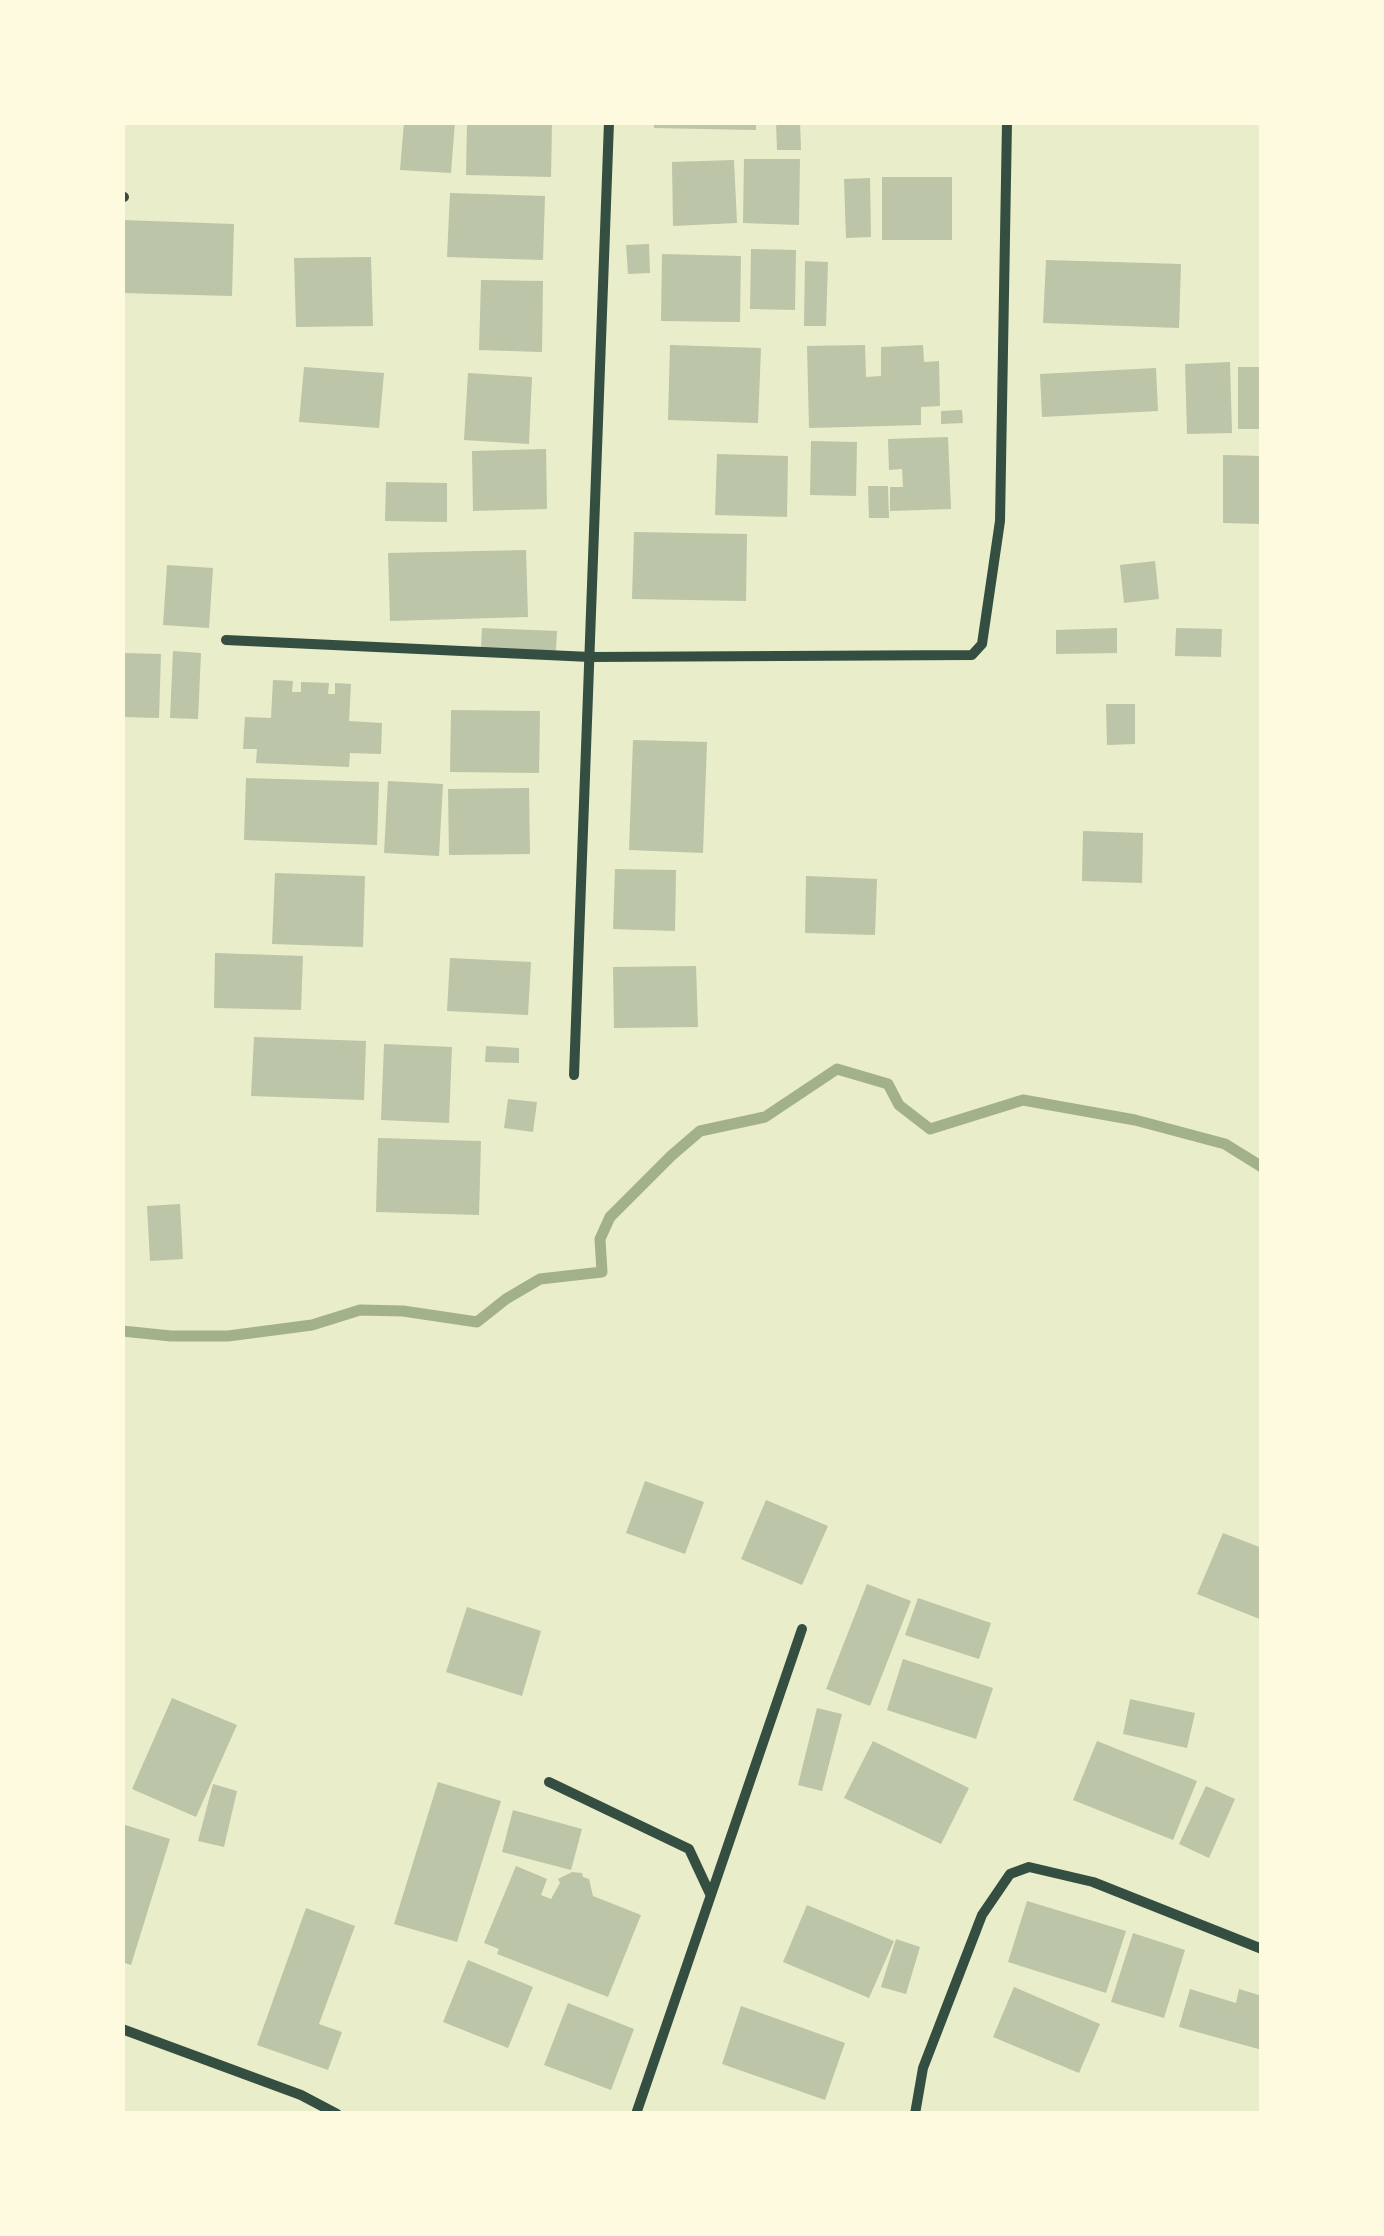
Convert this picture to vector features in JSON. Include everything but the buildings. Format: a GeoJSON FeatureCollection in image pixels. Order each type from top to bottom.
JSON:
{"type":"FeatureCollection","features":[{"type":"Feature","properties":{"kind":"street"},"geometry":{"type":"LineString","coordinates":[[574,1075],[610,122]]}},
{"type":"Feature","properties":{"kind":"street"},"geometry":{"type":"LineString","coordinates":[[226,640],[590,657],[972,655],[982,644],[1000,521],[1007,122]]}},
{"type":"Feature","properties":{"kind":"street"},"geometry":{"type":"LineString","coordinates":[[636,2114],[802,1629]]}},
{"type":"Feature","properties":{"kind":"street"},"geometry":{"type":"LineString","coordinates":[[549,1782],[689,1849],[711,1895]]}},
{"type":"Feature","properties":{"kind":"street"},"geometry":{"type":"LineString","coordinates":[[915,2114],[923,2068],[982,1915],[1010,1874],[1029,1868],[1092,1882],[1262,1949]]}},
{"type":"Feature","properties":{"kind":"street"},"geometry":{"type":"LineString","coordinates":[[122,2029],[301,2095],[338,2114]]}},
{"type":"Feature","properties":{"kind":"waterway"},"geometry":{"type":"LineString","coordinates":[[122,1331],[228,1336],[312,1325],[360,1310],[403,1311],[477,1322],[540,1279],[602,1272],[600,1239],[610,1217],[671,1156],[700,1131],[765,1117],[837,1069],[888,1084],[899,1105],[930,1129],[1023,1100],[1135,1120],[1225,1144],[1262,1167]]}}]}
